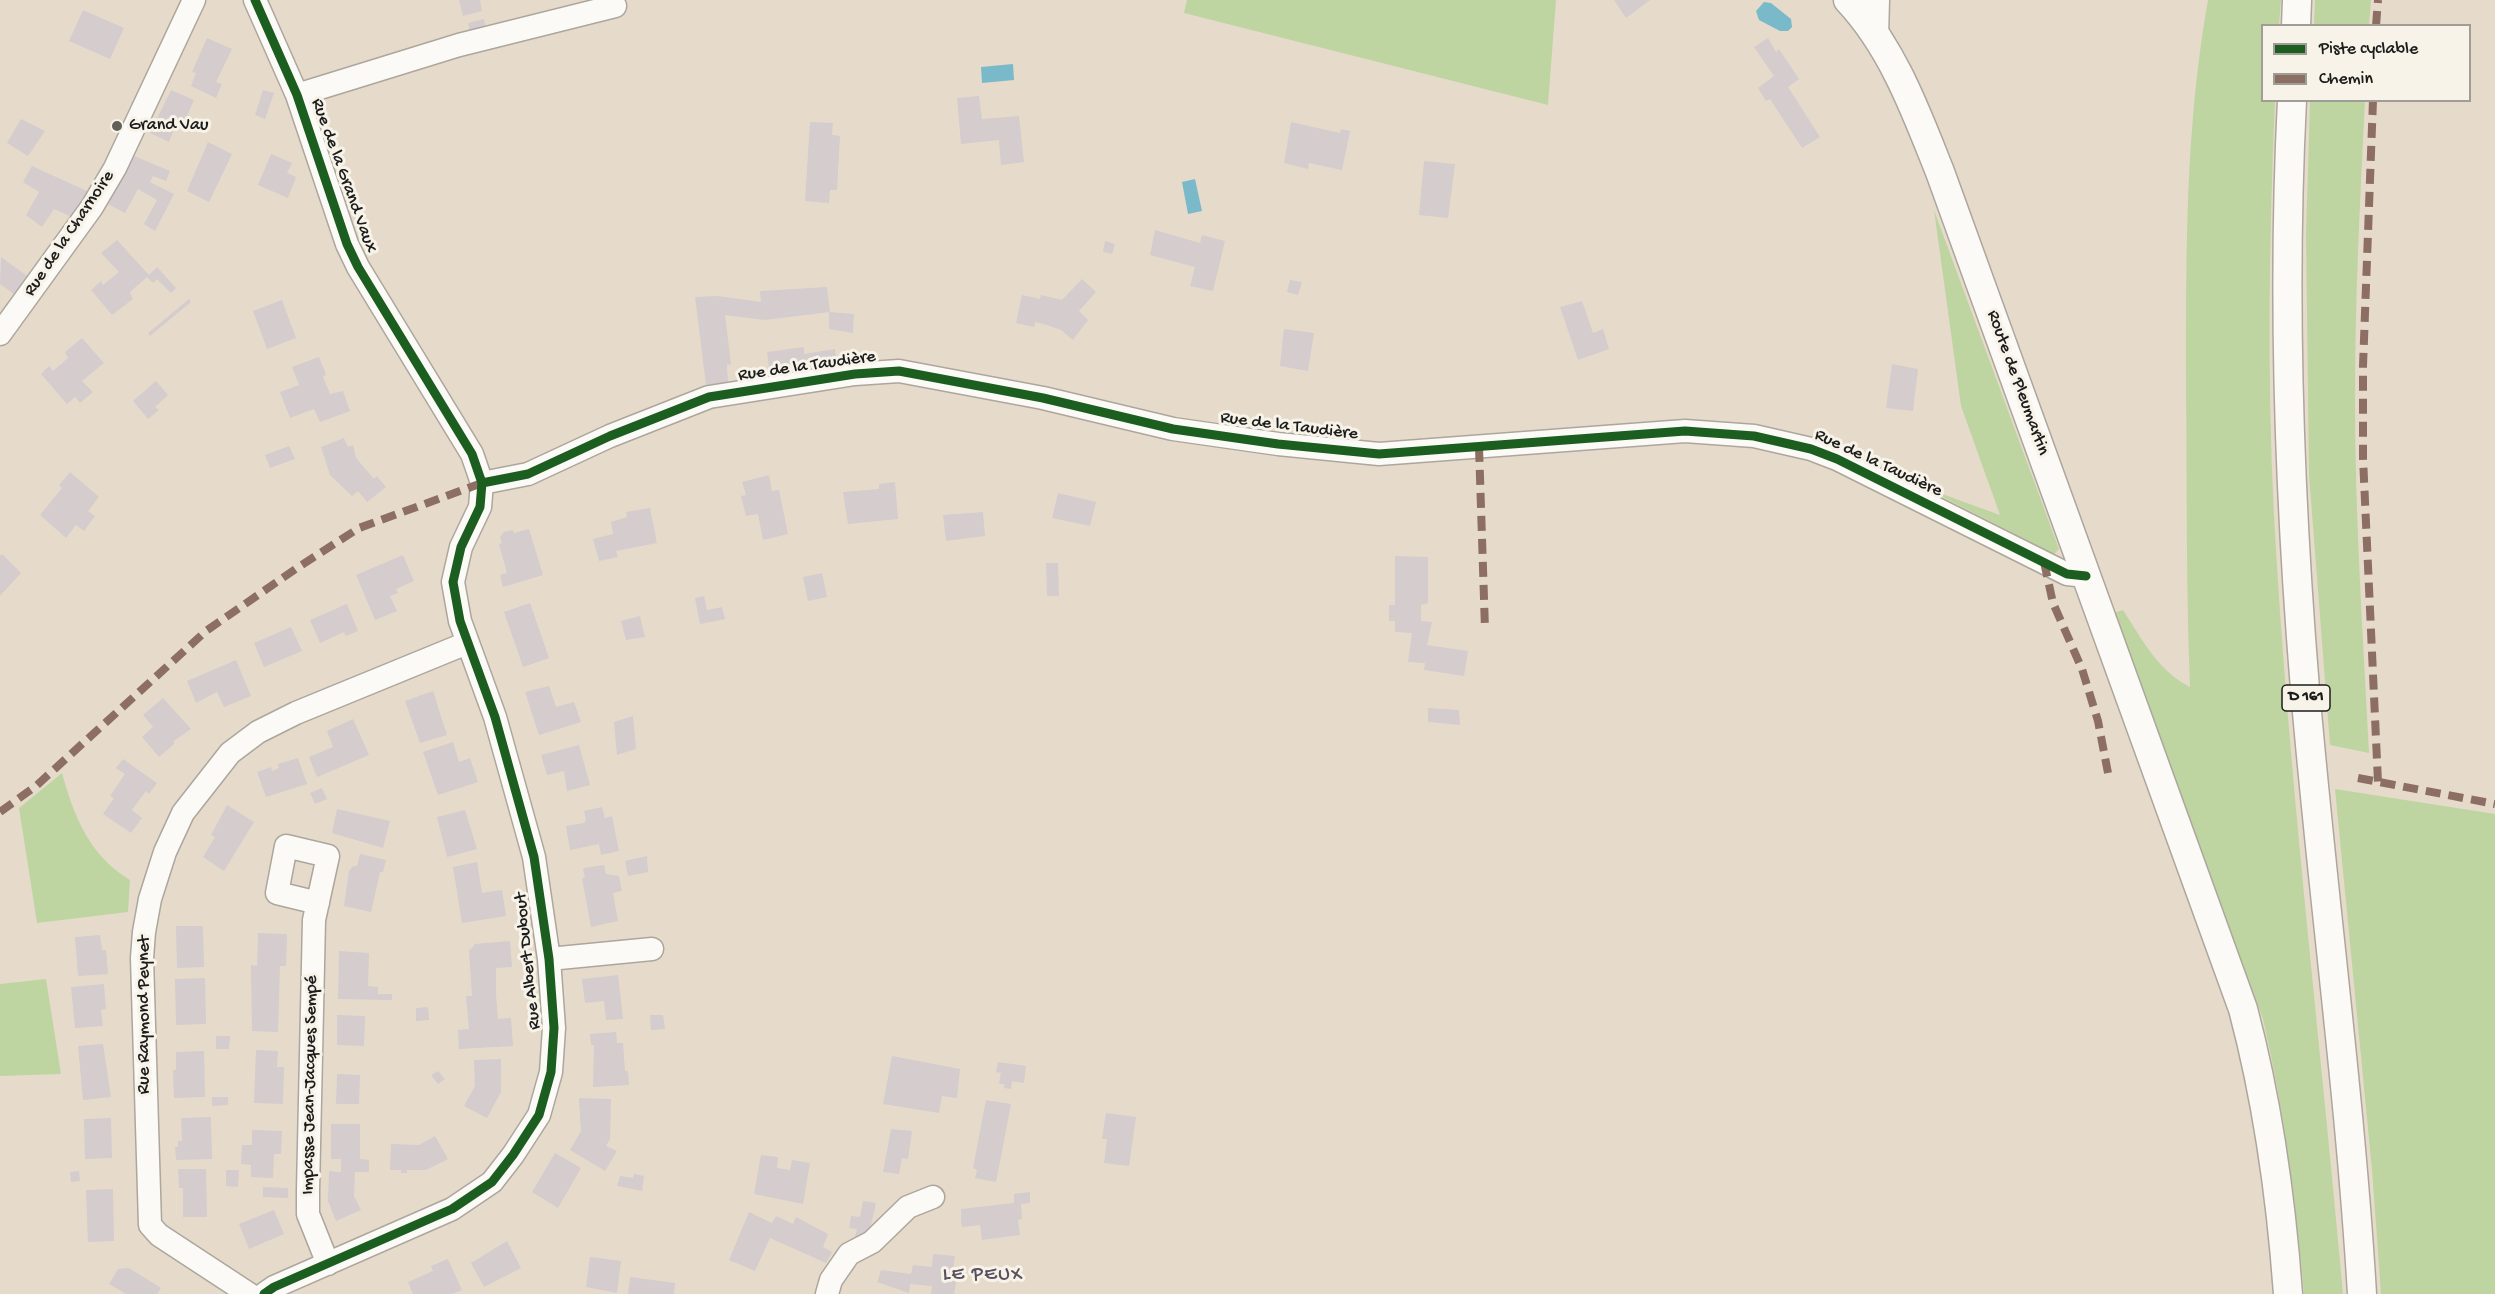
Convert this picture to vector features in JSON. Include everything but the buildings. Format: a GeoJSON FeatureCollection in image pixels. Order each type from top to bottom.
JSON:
{"type":"FeatureCollection","features":[{"type":"Feature","properties":{"kind":"main road","name":"Route de Pleumartin"},"geometry":{"type":"LineString","coordinates":[[1848,0],[1877,37],[1893,64],[1940,172],[2230,971],[2256,1056],[2276,1164],[2288,1294]]}},
{"type":"Feature","properties":{"kind":"main road"},"geometry":{"type":"LineString","coordinates":[[2296,24],[2297,0]]}},
{"type":"Feature","properties":{"kind":"main road","name":"D 161"},"geometry":{"type":"LineString","coordinates":[[2292,102],[2289,319],[2296,563],[2305,689],[2345,1087],[2362,1294]]}},
{"type":"Feature","properties":{"kind":"street","name":"Rue de la Charnoire"},"geometry":{"type":"LineString","coordinates":[[0,334],[92,207],[110,178],[194,0]]}},
{"type":"Feature","properties":{"kind":"street","name":"Rue de la Grand Vaux"},"geometry":{"type":"LineString","coordinates":[[255,0],[297,95],[347,244],[358,267],[472,454],[482,483]]}},
{"type":"Feature","properties":{"kind":"street"},"geometry":{"type":"LineString","coordinates":[[1877,37],[1878,0]]}},
{"type":"Feature","properties":{"kind":"street"},"geometry":{"type":"LineString","coordinates":[[297,95],[459,45],[615,6]]}},
{"type":"Feature","properties":{"kind":"street","name":"Rue de la Taudière"},"geometry":{"type":"LineString","coordinates":[[482,483],[528,474],[610,436],[710,397],[855,374],[898,371],[1043,398],[1173,429],[1278,444],[1379,454],[1646,432],[1704,432],[1785,441],[1837,459],[2067,574],[2086,576]]}},
{"type":"Feature","properties":{"kind":"street","name":"Rue Albert Dubout"},"geometry":{"type":"LineString","coordinates":[[264,1294],[274,1287],[452,1209],[492,1182],[539,1115],[551,1072],[554,1028],[549,959],[534,857],[495,717],[467,643],[453,582],[461,547],[480,507],[482,483]]}},
{"type":"Feature","properties":{"kind":"street","name":"Rue Raymond Peynet"},"geometry":{"type":"LineString","coordinates":[[249,1294],[159,1235],[150,1226],[142,958],[150,899],[165,852],[183,813],[205,781],[230,753],[258,732],[296,713],[467,643]]}},
{"type":"Feature","properties":{"kind":"street","name":"Impasse Jean-Jacques Sempé"},"geometry":{"type":"LineString","coordinates":[[318,903],[314,920],[308,1202],[314,1232],[328,1264]]}},
{"type":"Feature","properties":{"kind":"street"},"geometry":{"type":"LineString","coordinates":[[549,959],[652,949]]}},
{"type":"Feature","properties":{"kind":"street"},"geometry":{"type":"LineString","coordinates":[[827,1294],[831,1280],[849,1254],[872,1242],[908,1207],[933,1197]]}},
{"type":"Feature","properties":{"kind":"green space"},"geometry":{"type":"Polygon","coordinates":[[[1187,0],[1556,0],[1548,105],[1184,13],[1187,0]]]}},
{"type":"Feature","properties":{"kind":"green space"},"geometry":{"type":"Polygon","coordinates":[[[2208,0],[2281,0],[2279,24],[2261,24],[2261,102],[2275,102],[2270,308],[2270,411],[2274,515],[2287,710],[2343,1294],[2304,1294],[2288,1156],[2263,1019],[2114,613],[2123,610],[2160,663],[2190,687],[2187,536],[2187,240],[2191,144],[2200,48],[2208,0]]]}},
{"type":"Feature","properties":{"kind":"green space"},"geometry":{"type":"Polygon","coordinates":[[[2315,0],[2371,0],[2369,24],[2314,24],[2315,0]]]}},
{"type":"Feature","properties":{"kind":"green space"},"geometry":{"type":"Polygon","coordinates":[[[2310,102],[2365,102],[2357,288],[2355,444],[2369,753],[2330,745],[2309,475],[2306,234],[2310,102]]]}},
{"type":"Feature","properties":{"kind":"green space"},"geometry":{"type":"Polygon","coordinates":[[[1934,210],[2059,549],[2054,554],[1923,487],[2000,515],[1961,406],[1934,210]]]}},
{"type":"Feature","properties":{"kind":"green space"},"geometry":{"type":"Polygon","coordinates":[[[62,773],[78,820],[94,847],[116,870],[130,880],[128,912],[37,923],[19,808],[62,773]]]}},
{"type":"Feature","properties":{"kind":"green space"},"geometry":{"type":"Polygon","coordinates":[[[2335,789],[2495,814],[2495,1294],[2381,1294],[2372,1170],[2335,789]]]}},
{"type":"Feature","properties":{"kind":"green space"},"geometry":{"type":"Polygon","coordinates":[[[46,979],[61,1074],[0,1076],[0,984],[46,979]]]}},
{"type":"Feature","properties":{"kind":"water"},"geometry":{"type":"Polygon","coordinates":[[[1764,2],[1771,3],[1791,19],[1792,27],[1788,31],[1780,31],[1759,20],[1756,11],[1764,2]]]}},
{"type":"Feature","properties":{"kind":"water"},"geometry":{"type":"Polygon","coordinates":[[[1013,64],[1014,80],[982,83],[981,67],[1013,64]]]}},
{"type":"Feature","properties":{"kind":"water"},"geometry":{"type":"Polygon","coordinates":[[[1195,179],[1202,211],[1188,214],[1182,182],[1195,179]]]}},
{"type":"Feature","properties":{"kind":"marked path"},"geometry":{"type":"LineString","coordinates":[[2376,24],[2378,0]]}},
{"type":"Feature","properties":{"kind":"marked path"},"geometry":{"type":"LineString","coordinates":[[2373,102],[2363,366],[2363,458],[2378,782]]}},
{"type":"Feature","properties":{"kind":"marked path"},"geometry":{"type":"LineString","coordinates":[[1479,447],[1485,629]]}},
{"type":"Feature","properties":{"kind":"marked path"},"geometry":{"type":"LineString","coordinates":[[0,812],[36,786],[206,631],[297,568],[359,528],[482,483]]}},
{"type":"Feature","properties":{"kind":"marked path"},"geometry":{"type":"LineString","coordinates":[[2044,562],[2053,603],[2082,669],[2098,721],[2108,773]]}},
{"type":"Feature","properties":{"kind":"marked path"},"geometry":{"type":"LineString","coordinates":[[2358,778],[2495,804]]}},
{"type":"Feature","properties":{"kind":"cycle path"},"geometry":{"type":"LineString","coordinates":[[255,0],[297,95],[347,244],[358,267],[472,454],[482,483],[480,507],[461,547],[453,582],[460,621],[495,717],[534,857],[549,959],[554,1028],[551,1072],[539,1115],[492,1182],[452,1209],[274,1287],[264,1294]]}},
{"type":"Feature","properties":{"kind":"cycle path"},"geometry":{"type":"LineString","coordinates":[[482,483],[528,474],[610,436],[709,397],[855,374],[899,371],[1043,398],[1173,429],[1278,444],[1379,454],[1685,431],[1754,436],[1811,449],[1837,459],[2067,574],[2086,576]]}},
{"type":"Feature","properties":{"kind":"place","name":"Grand Vau"},"geometry":{"type":"Point","coordinates":[117,126]}},
{"type":"Feature","properties":{"kind":"district","name":"LE PEUX"},"geometry":{"type":"Point","coordinates":[983,1276]}}]}
